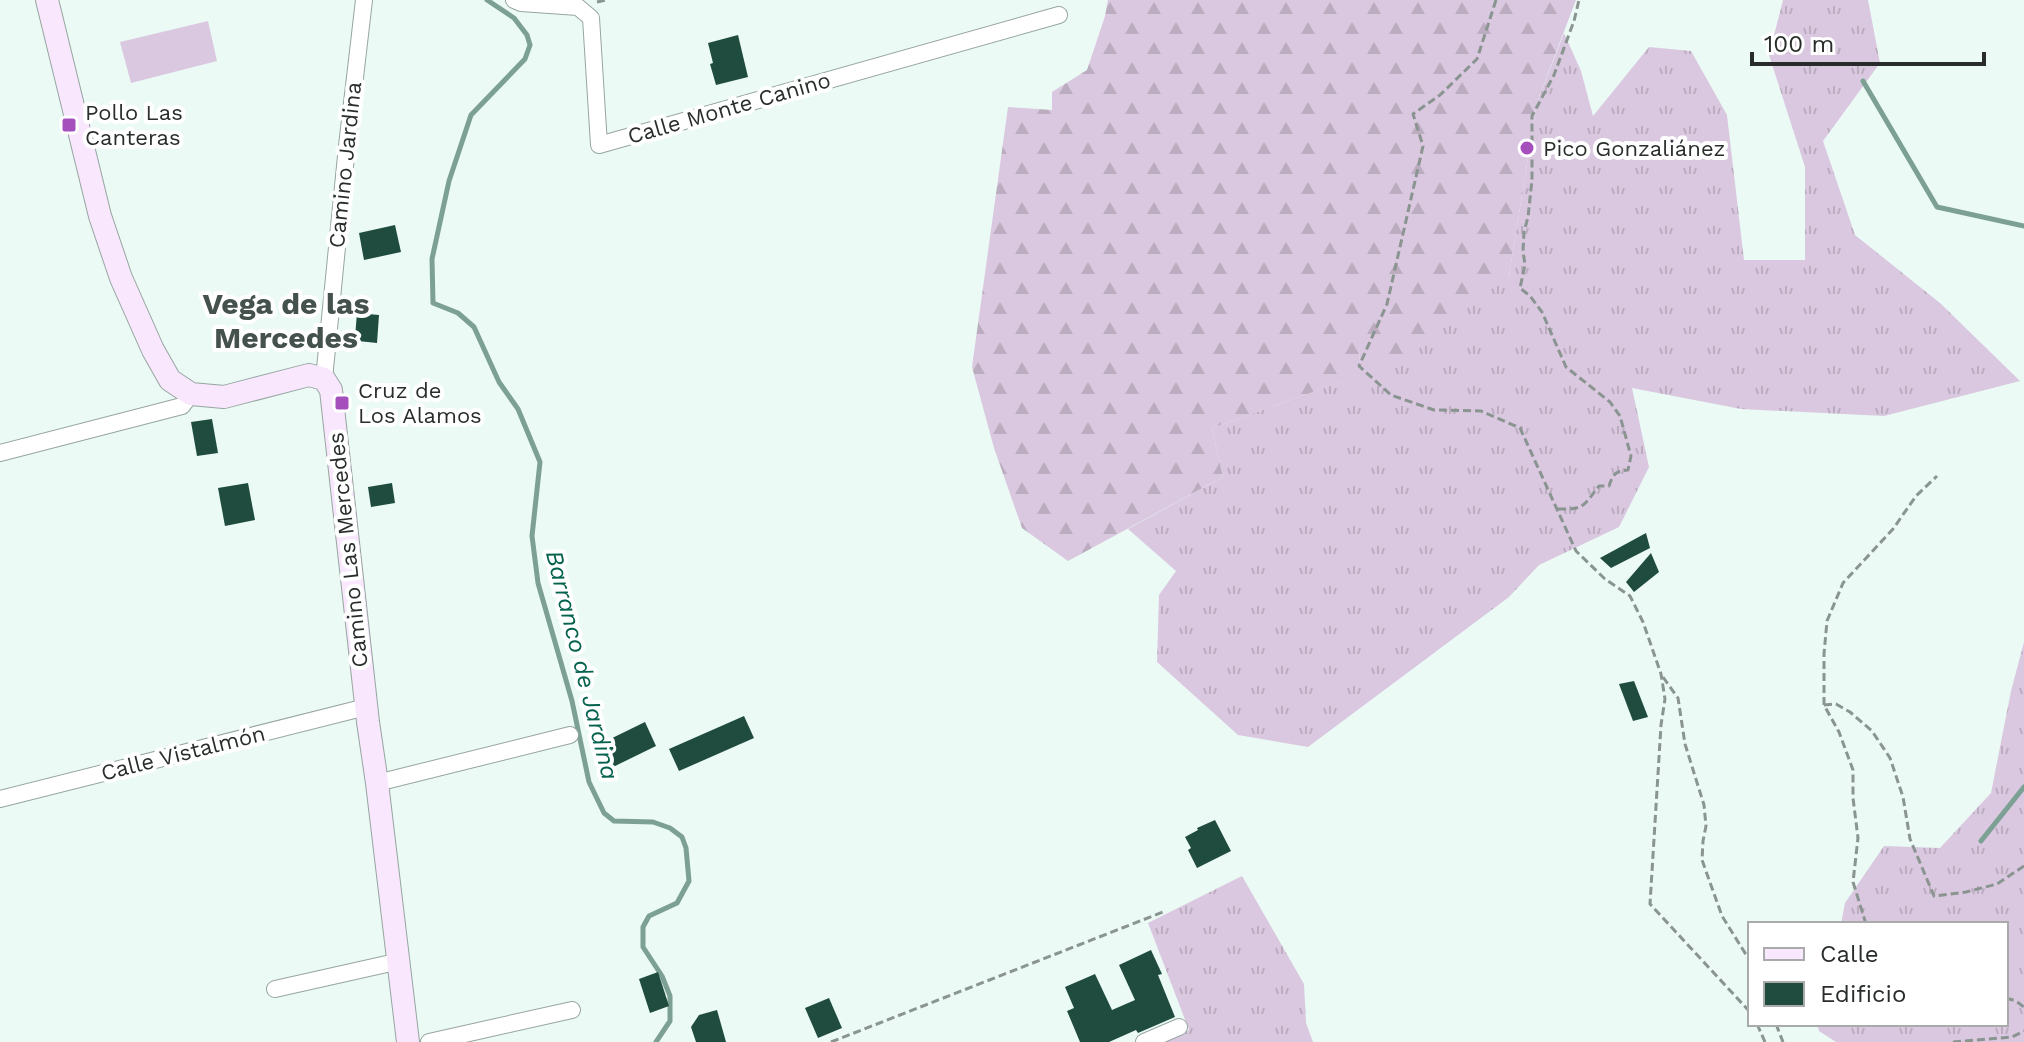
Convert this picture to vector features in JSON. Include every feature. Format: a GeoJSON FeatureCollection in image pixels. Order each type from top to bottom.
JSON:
{"type":"FeatureCollection","features":[{"type":"Feature","properties":{"kind":"main road"},"geometry":{"type":"LineString","coordinates":[[47,0],[100,216],[121,278],[170,380],[191,394],[224,397],[309,375],[324,379]]}},
{"type":"Feature","properties":{"kind":"main road","name":"Camino Las Mercedes"},"geometry":{"type":"LineString","coordinates":[[324,379],[331,390],[366,707],[408,1042]]}},
{"type":"Feature","properties":{"kind":"street","name":"Camino Jardina"},"geometry":{"type":"LineString","coordinates":[[324,379],[364,0]]}},
{"type":"Feature","properties":{"kind":"street","name":"Calle Monte Canino"},"geometry":{"type":"LineString","coordinates":[[514,0],[578,7],[591,18],[599,145],[1059,15]]}},
{"type":"Feature","properties":{"kind":"street"},"geometry":{"type":"LineString","coordinates":[[0,453],[182,406],[191,394]]}},
{"type":"Feature","properties":{"kind":"street","name":"Calle Vistalmón"},"geometry":{"type":"LineString","coordinates":[[0,799],[366,707]]}},
{"type":"Feature","properties":{"kind":"street"},"geometry":{"type":"LineString","coordinates":[[377,783],[570,735]]}},
{"type":"Feature","properties":{"kind":"street"},"geometry":{"type":"LineString","coordinates":[[275,989],[400,961]]}},
{"type":"Feature","properties":{"kind":"street"},"geometry":{"type":"LineString","coordinates":[[429,1042],[572,1010]]}},
{"type":"Feature","properties":{"kind":"street"},"geometry":{"type":"LineString","coordinates":[[1144,1042],[1179,1027]]}},
{"type":"Feature","properties":{"kind":"path"},"geometry":{"type":"LineString","coordinates":[[1496,0],[1477,59],[1440,95],[1413,114],[1423,146],[1387,304],[1359,366],[1391,395],[1434,410],[1481,411],[1520,428],[1576,551],[1605,579],[1630,596],[1643,622],[1661,674],[1665,699],[1650,904],[1748,1010]]}},
{"type":"Feature","properties":{"kind":"path"},"geometry":{"type":"LineString","coordinates":[[1557,509],[1579,509],[1589,502],[1599,486],[1609,486],[1613,475],[1628,470],[1631,456],[1620,416],[1610,402],[1566,367],[1542,312],[1520,288],[1525,265],[1524,232],[1532,180],[1532,116],[1554,75],[1579,0]]}},
{"type":"Feature","properties":{"kind":"path"},"geometry":{"type":"LineString","coordinates":[[1865,922],[1853,882],[1858,838],[1853,770],[1839,732],[1824,705],[1827,621],[1843,583],[1893,529],[1916,496],[1937,476]]}},
{"type":"Feature","properties":{"kind":"path"},"geometry":{"type":"LineString","coordinates":[[1661,674],[1678,698],[1685,744],[1704,805],[1706,826],[1702,860],[1722,916],[1748,958]]}},
{"type":"Feature","properties":{"kind":"path"},"geometry":{"type":"LineString","coordinates":[[1824,705],[1836,704],[1850,712],[1872,731],[1890,758],[1903,797],[1910,839],[1934,896],[1997,884],[2024,866]]}},
{"type":"Feature","properties":{"kind":"path"},"geometry":{"type":"LineString","coordinates":[[831,1042],[1163,912]]}},
{"type":"Feature","properties":{"kind":"path"},"geometry":{"type":"LineString","coordinates":[[1953,1042],[2012,1037],[2024,1031]]}},
{"type":"Feature","properties":{"kind":"green space"},"geometry":{"type":"Polygon","coordinates":[[[1108,0],[1576,0],[1537,102],[1509,276],[1394,363],[1359,349],[1361,375],[1212,428],[1223,477],[1068,561],[1022,528],[994,448],[972,367],[1008,107],[1052,110],[1052,92],[1087,70],[1108,0]]]}},
{"type":"Feature","properties":{"kind":"green space"},"geometry":{"type":"Polygon","coordinates":[[[1783,0],[1868,0],[1880,63],[1823,141],[1855,235],[1940,303],[2020,381],[1884,416],[1741,409],[1632,388],[1649,467],[1619,527],[1539,565],[1509,597],[1308,747],[1238,735],[1157,662],[1159,595],[1176,571],[1128,529],[1223,477],[1212,428],[1360,375],[1359,348],[1509,276],[1537,102],[1564,33],[1581,71],[1593,116],[1649,47],[1691,51],[1727,115],[1744,260],[1805,260],[1805,167],[1769,55],[1783,0]]]}},
{"type":"Feature","properties":{"kind":"green space"},"geometry":{"type":"Polygon","coordinates":[[[208,21],[217,61],[131,83],[120,42],[208,21]]]}},
{"type":"Feature","properties":{"kind":"green space"},"geometry":{"type":"Polygon","coordinates":[[[2024,642],[2024,1042],[1836,1042],[1819,1031],[1818,1026],[2008,1026],[2008,922],[1841,922],[1845,903],[1884,846],[1940,848],[1991,793],[2024,642]]]}},
{"type":"Feature","properties":{"kind":"green space"},"geometry":{"type":"Polygon","coordinates":[[[1242,876],[1304,984],[1306,1023],[1313,1042],[1162,1042],[1189,1030],[1148,923],[1242,876]]]}},
{"type":"Feature","properties":{"kind":"building"},"geometry":{"type":"Polygon","coordinates":[[[738,35],[748,77],[716,85],[708,43],[738,35]]]}},
{"type":"Feature","properties":{"kind":"building"},"geometry":{"type":"Polygon","coordinates":[[[395,225],[401,252],[364,260],[359,233],[395,225]]]}},
{"type":"Feature","properties":{"kind":"building"},"geometry":{"type":"Polygon","coordinates":[[[357,313],[379,315],[377,343],[358,341],[355,337],[357,313]]]}},
{"type":"Feature","properties":{"kind":"building"},"geometry":{"type":"Polygon","coordinates":[[[212,419],[218,453],[197,456],[191,422],[212,419]]]}},
{"type":"Feature","properties":{"kind":"building"},"geometry":{"type":"Polygon","coordinates":[[[248,483],[255,520],[225,526],[218,488],[248,483]]]}},
{"type":"Feature","properties":{"kind":"building"},"geometry":{"type":"Polygon","coordinates":[[[392,483],[395,503],[371,507],[368,487],[392,483]]]}},
{"type":"Feature","properties":{"kind":"building"},"geometry":{"type":"Polygon","coordinates":[[[1646,533],[1650,548],[1611,568],[1600,558],[1646,533]]]}},
{"type":"Feature","properties":{"kind":"building"},"geometry":{"type":"Polygon","coordinates":[[[1651,553],[1659,572],[1634,592],[1626,582],[1651,553]]]}},
{"type":"Feature","properties":{"kind":"building"},"geometry":{"type":"Polygon","coordinates":[[[1634,681],[1648,717],[1633,721],[1619,684],[1634,681]]]}},
{"type":"Feature","properties":{"kind":"building"},"geometry":{"type":"Polygon","coordinates":[[[744,716],[754,738],[679,771],[669,749],[744,716]]]}},
{"type":"Feature","properties":{"kind":"building"},"geometry":{"type":"Polygon","coordinates":[[[645,722],[656,746],[613,767],[602,743],[645,722]]]}},
{"type":"Feature","properties":{"kind":"building"},"geometry":{"type":"Polygon","coordinates":[[[1215,820],[1231,851],[1197,868],[1185,837],[1215,820]]]}},
{"type":"Feature","properties":{"kind":"building"},"geometry":{"type":"Polygon","coordinates":[[[1151,950],[1175,1017],[1109,1042],[1080,1042],[1067,1011],[1074,1008],[1065,987],[1095,974],[1112,1010],[1135,1000],[1119,965],[1151,950]]]}},
{"type":"Feature","properties":{"kind":"building"},"geometry":{"type":"Polygon","coordinates":[[[658,972],[669,1006],[650,1013],[639,979],[658,972]]]}},
{"type":"Feature","properties":{"kind":"building"},"geometry":{"type":"Polygon","coordinates":[[[829,998],[842,1028],[818,1038],[805,1008],[829,998]]]}},
{"type":"Feature","properties":{"kind":"building"},"geometry":{"type":"Polygon","coordinates":[[[717,1010],[726,1042],[696,1042],[691,1027],[699,1015],[717,1010]]]}},
{"type":"Feature","properties":{"kind":"waterway","name":"Barranco de Jardina"},"geometry":{"type":"LineString","coordinates":[[487,0],[514,18],[527,35],[530,45],[525,59],[471,115],[449,181],[432,259],[433,303],[458,313],[474,327],[499,382],[518,409],[540,462],[532,536],[538,583],[572,701],[589,782],[604,813],[614,821],[653,822],[670,828],[682,837],[686,848],[689,881],[677,903],[649,916],[643,927],[643,947],[662,976],[670,996],[670,1021],[656,1042]]}},
{"type":"Feature","properties":{"kind":"waterway"},"geometry":{"type":"LineString","coordinates":[[1863,81],[1937,207],[2024,226]]}},
{"type":"Feature","properties":{"kind":"waterway"},"geometry":{"type":"LineString","coordinates":[[1981,841],[2024,787]]}},
{"type":"Feature","properties":{"kind":"place","name":"Pollo Las Canteras"},"geometry":{"type":"Point","coordinates":[69,125]}},
{"type":"Feature","properties":{"kind":"place","name":"Pico Gonzaliánez"},"geometry":{"type":"Point","coordinates":[1527,148]}},
{"type":"Feature","properties":{"kind":"place","name":"Cruz de Los Alamos"},"geometry":{"type":"Point","coordinates":[342,403]}},
{"type":"Feature","properties":{"kind":"district","name":"Vega de las Mercedes"},"geometry":{"type":"Point","coordinates":[286,320]}}]}
